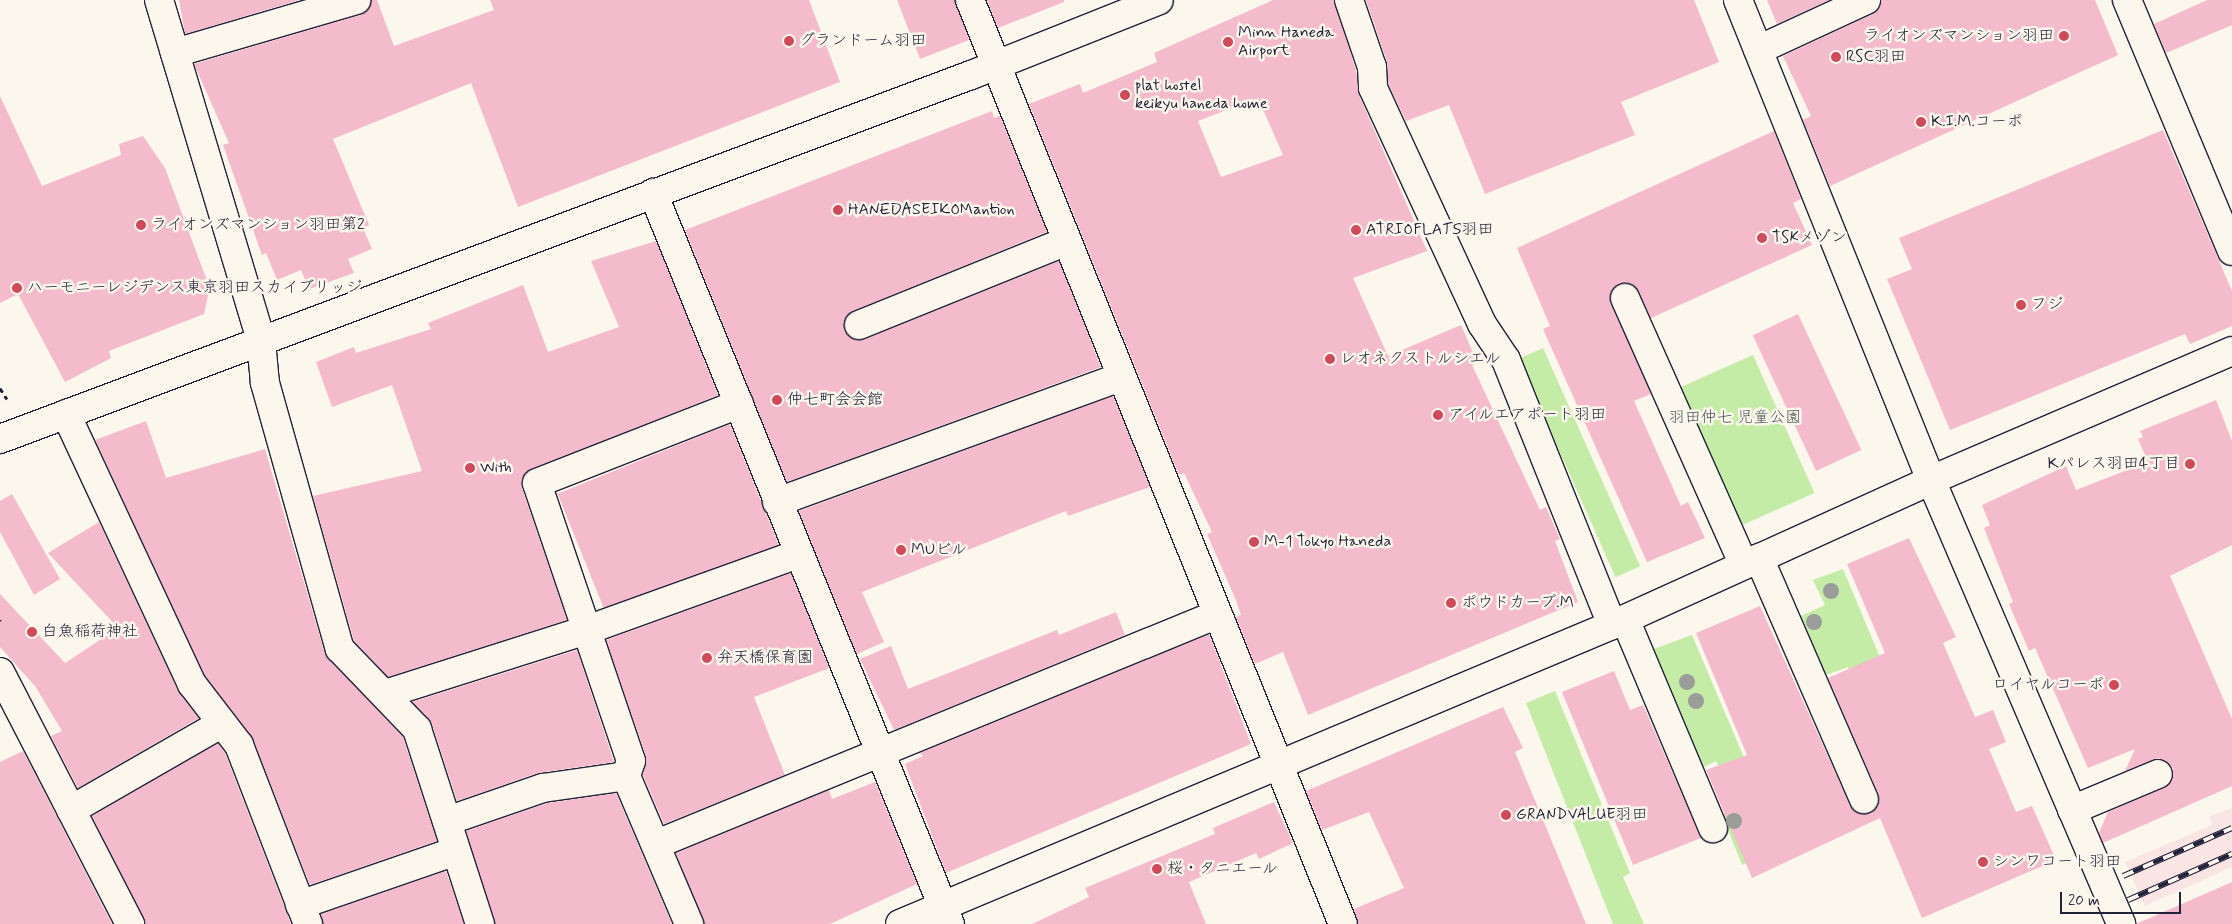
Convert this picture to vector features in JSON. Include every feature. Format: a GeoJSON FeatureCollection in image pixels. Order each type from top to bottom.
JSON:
{"type":"FeatureCollection","features":[{"type":"Feature","properties":{"kind":"street"},"geometry":{"type":"LineString","coordinates":[[159,0],[261,341],[266,383],[340,650],[385,694],[416,728],[480,924]]}},
{"type":"Feature","properties":{"kind":"street"},"geometry":{"type":"LineString","coordinates":[[175,53],[356,0]]}},
{"type":"Feature","properties":{"kind":"street"},"geometry":{"type":"LineString","coordinates":[[970,0],[1064,242],[1122,377],[1218,614],[1276,764],[1343,924]]}},
{"type":"Feature","properties":{"kind":"street"},"geometry":{"type":"LineString","coordinates":[[0,439],[652,193],[996,66],[1160,0]]}},
{"type":"Feature","properties":{"kind":"street"},"geometry":{"type":"LineString","coordinates":[[1349,0],[1372,66],[1373,88],[1482,324],[1506,360],[1618,622],[1713,828]]}},
{"type":"Feature","properties":{"kind":"street"},"geometry":{"type":"LineString","coordinates":[[1738,0],[1931,480],[2121,924]]}},
{"type":"Feature","properties":{"kind":"street"},"geometry":{"type":"LineString","coordinates":[[1758,50],[1866,0]]}},
{"type":"Feature","properties":{"kind":"street"},"geometry":{"type":"LineString","coordinates":[[2127,0],[2232,250]]}},
{"type":"Feature","properties":{"kind":"street"},"geometry":{"type":"LineString","coordinates":[[652,193],[946,915]]}},
{"type":"Feature","properties":{"kind":"street"},"geometry":{"type":"LineString","coordinates":[[859,325],[1064,242]]}},
{"type":"Feature","properties":{"kind":"street"},"geometry":{"type":"LineString","coordinates":[[1625,298],[1864,799]]}},
{"type":"Feature","properties":{"kind":"street"},"geometry":{"type":"LineString","coordinates":[[900,924],[946,915],[1276,764],[1618,622],[1931,480],[2232,351]]}},
{"type":"Feature","properties":{"kind":"street"},"geometry":{"type":"LineString","coordinates":[[778,502],[1122,377]]}},
{"type":"Feature","properties":{"kind":"street"},"geometry":{"type":"LineString","coordinates":[[689,924],[657,844],[626,776],[631,761],[537,483],[738,404]]}},
{"type":"Feature","properties":{"kind":"street"},"geometry":{"type":"LineString","coordinates":[[66,414],[192,684],[238,745],[304,914],[456,851]]}},
{"type":"Feature","properties":{"kind":"street"},"geometry":{"type":"LineString","coordinates":[[385,694],[587,630],[798,554]]}},
{"type":"Feature","properties":{"kind":"street"},"geometry":{"type":"LineString","coordinates":[[657,844],[1218,614]]}},
{"type":"Feature","properties":{"kind":"street"},"geometry":{"type":"LineString","coordinates":[[0,672],[130,924]]}},
{"type":"Feature","properties":{"kind":"street"},"geometry":{"type":"LineString","coordinates":[[71,810],[222,723]]}},
{"type":"Feature","properties":{"kind":"street"},"geometry":{"type":"LineString","coordinates":[[2072,810],[2158,774]]}},
{"type":"Feature","properties":{"kind":"street"},"geometry":{"type":"LineString","coordinates":[[447,821],[544,788],[626,776]]}},
{"type":"Feature","properties":{"kind":"shaded area"},"geometry":{"type":"Polygon","coordinates":[[[2232,808],[2232,867],[2145,906],[2125,862],[2212,825],[2210,816],[2232,808]]]}},
{"type":"Feature","properties":{"kind":"green space"},"geometry":{"type":"Polygon","coordinates":[[[1543,348],[1640,566],[1616,577],[1518,359],[1543,348]]]}},
{"type":"Feature","properties":{"kind":"green space","name":"羽田仲七 児童公園"},"geometry":{"type":"Polygon","coordinates":[[[1753,355],[1814,493],[1737,528],[1675,390],[1753,355]]]}},
{"type":"Feature","properties":{"kind":"green space"},"geometry":{"type":"Polygon","coordinates":[[[1843,569],[1930,777],[1899,790],[1848,667],[1826,675],[1801,616],[1825,605],[1813,580],[1843,569]]]}},
{"type":"Feature","properties":{"kind":"green space"},"geometry":{"type":"Polygon","coordinates":[[[1692,635],[1782,847],[1742,865],[1722,815],[1737,808],[1716,761],[1702,768],[1651,650],[1692,635]]]}},
{"type":"Feature","properties":{"kind":"green space"},"geometry":{"type":"Polygon","coordinates":[[[1555,691],[1630,873],[1623,877],[1644,924],[1613,924],[1526,703],[1555,691]]]}},
{"type":"Feature","properties":{"kind":"building"},"geometry":{"type":"Polygon","coordinates":[[[179,0],[300,0],[185,34],[179,0]]]}},
{"type":"Feature","properties":{"kind":"building"},"geometry":{"type":"Polygon","coordinates":[[[371,0],[377,0],[394,46],[494,10],[490,0],[809,0],[840,82],[518,207],[471,83],[333,139],[369,225],[363,228],[372,249],[348,259],[354,273],[309,289],[301,270],[277,280],[266,253],[262,255],[223,145],[229,143],[194,64],[360,15],[371,0]]]}},
{"type":"Feature","properties":{"kind":"building"},"geometry":{"type":"Polygon","coordinates":[[[897,0],[955,0],[969,40],[920,59],[897,0]]]}},
{"type":"Feature","properties":{"kind":"building"},"geometry":{"type":"Polygon","coordinates":[[[987,0],[1064,0],[1064,2],[998,28],[987,0]]]}},
{"type":"Feature","properties":{"kind":"building"},"geometry":{"type":"Polygon","coordinates":[[[1273,0],[1334,0],[1356,70],[1359,95],[1427,251],[1353,278],[1388,356],[1461,325],[1477,362],[1472,365],[1540,510],[1546,507],[1560,539],[1555,541],[1578,602],[1308,715],[1283,652],[1255,664],[1236,617],[1241,615],[1235,598],[1207,534],[1212,532],[1184,473],[1179,475],[1029,104],[1080,84],[1083,93],[1157,62],[1154,53],[1273,0]],[[1258,98],[1198,121],[1221,177],[1283,155],[1258,98]]]}},
{"type":"Feature","properties":{"kind":"building"},"geometry":{"type":"Polygon","coordinates":[[[1366,0],[1694,0],[1719,62],[1621,102],[1635,135],[1485,194],[1449,105],[1406,121],[1388,84],[1387,62],[1366,0]]]}},
{"type":"Feature","properties":{"kind":"building"},"geometry":{"type":"Polygon","coordinates":[[[1767,0],[1829,0],[1777,24],[1767,0]]]}},
{"type":"Feature","properties":{"kind":"building"},"geometry":{"type":"Polygon","coordinates":[[[1881,0],[2095,0],[2118,55],[1830,186],[1803,120],[1811,116],[1783,56],[1873,14],[1881,0]]]}},
{"type":"Feature","properties":{"kind":"building"},"geometry":{"type":"Polygon","coordinates":[[[2207,0],[2232,0],[2232,25],[2166,53],[2154,24],[2207,0]]]}},
{"type":"Feature","properties":{"kind":"building"},"geometry":{"type":"Polygon","coordinates":[[[0,96],[42,186],[121,155],[119,144],[143,136],[165,168],[206,278],[209,291],[204,314],[109,351],[111,358],[65,382],[18,294],[0,303],[0,96]]]}},
{"type":"Feature","properties":{"kind":"building"},"geometry":{"type":"Polygon","coordinates":[[[992,111],[994,118],[1000,116],[1047,232],[853,311],[844,322],[845,331],[856,340],[865,339],[1059,261],[1101,367],[787,482],[685,230],[992,111]]]}},
{"type":"Feature","properties":{"kind":"building"},"geometry":{"type":"Polygon","coordinates":[[[2163,130],[2232,291],[2232,326],[2190,344],[2185,334],[1950,430],[1887,279],[1912,269],[1899,238],[2163,130]]]}},
{"type":"Feature","properties":{"kind":"building"},"geometry":{"type":"Polygon","coordinates":[[[1774,131],[1801,199],[1793,203],[1812,245],[1651,318],[1634,285],[1619,284],[1610,296],[1651,394],[1634,401],[1681,506],[1688,502],[1705,538],[1647,562],[1543,329],[1550,326],[1517,248],[1774,131]]]}},
{"type":"Feature","properties":{"kind":"building"},"geometry":{"type":"Polygon","coordinates":[[[656,241],[718,395],[525,473],[522,488],[567,620],[388,677],[354,641],[313,496],[422,471],[392,385],[332,407],[316,362],[354,347],[356,353],[431,329],[428,323],[523,285],[548,352],[619,327],[591,261],[656,241]]]}},
{"type":"Feature","properties":{"kind":"building"},"geometry":{"type":"Polygon","coordinates":[[[1798,314],[1861,450],[1816,471],[1753,335],[1798,314]]]}},
{"type":"Feature","properties":{"kind":"building"},"geometry":{"type":"Polygon","coordinates":[[[1113,396],[1150,487],[1068,516],[1066,511],[862,592],[884,642],[857,654],[799,511],[1113,396]]]}},
{"type":"Feature","properties":{"kind":"building"},"geometry":{"type":"Polygon","coordinates":[[[2216,400],[2232,441],[2232,545],[2170,576],[2232,719],[2232,786],[2103,843],[2099,833],[2108,812],[2164,788],[2173,776],[2173,768],[2159,758],[2125,771],[2135,749],[2088,768],[2035,648],[2029,651],[2009,604],[2013,602],[1984,528],[1990,525],[1982,505],[2066,466],[2076,490],[2148,462],[2138,439],[2143,437],[2140,431],[2216,400]]]}},
{"type":"Feature","properties":{"kind":"building"},"geometry":{"type":"Polygon","coordinates":[[[146,421],[166,478],[265,449],[325,654],[403,737],[437,841],[310,885],[253,739],[205,676],[95,440],[146,421]]]}},
{"type":"Feature","properties":{"kind":"building"},"geometry":{"type":"Polygon","coordinates":[[[730,424],[779,545],[606,614],[558,494],[730,424]]]}},
{"type":"Feature","properties":{"kind":"building"},"geometry":{"type":"Polygon","coordinates":[[[12,494],[60,579],[34,595],[0,532],[0,501],[12,494]]]}},
{"type":"Feature","properties":{"kind":"building"},"geometry":{"type":"Polygon","coordinates":[[[99,522],[178,691],[199,718],[78,788],[51,736],[62,731],[35,686],[0,647],[0,594],[65,663],[118,628],[48,553],[99,522]]]}},
{"type":"Feature","properties":{"kind":"building"},"geometry":{"type":"Polygon","coordinates":[[[1909,538],[1956,637],[1943,643],[1975,717],[1993,710],[2006,742],[1989,749],[2016,812],[2032,806],[2056,860],[1922,918],[1880,818],[1752,878],[1706,770],[1747,755],[1696,633],[1760,606],[1850,805],[1862,814],[1871,813],[1879,801],[1878,793],[1828,678],[1885,653],[1847,564],[1909,538]]]}},
{"type":"Feature","properties":{"kind":"building"},"geometry":{"type":"Polygon","coordinates":[[[791,573],[829,668],[754,697],[785,775],[664,824],[643,775],[646,756],[606,640],[791,573]]]}},
{"type":"Feature","properties":{"kind":"building"},"geometry":{"type":"Polygon","coordinates":[[[1116,612],[1125,635],[894,730],[860,659],[891,646],[908,689],[1057,630],[1059,635],[1116,612]]]}},
{"type":"Feature","properties":{"kind":"building"},"geometry":{"type":"Polygon","coordinates":[[[1209,634],[1251,744],[946,873],[905,764],[923,756],[920,753],[1209,634]]]}},
{"type":"Feature","properties":{"kind":"building"},"geometry":{"type":"Polygon","coordinates":[[[577,650],[614,762],[538,773],[457,801],[432,724],[412,702],[577,650]]]}},
{"type":"Feature","properties":{"kind":"building"},"geometry":{"type":"Polygon","coordinates":[[[1614,671],[1630,710],[1643,705],[1701,838],[1633,865],[1562,692],[1614,671]]]}},
{"type":"Feature","properties":{"kind":"building"},"geometry":{"type":"Polygon","coordinates":[[[1503,707],[1523,748],[1515,752],[1586,924],[1358,924],[1354,909],[1404,888],[1369,812],[1322,830],[1306,791],[1503,707]]]}},
{"type":"Feature","properties":{"kind":"building"},"geometry":{"type":"Polygon","coordinates":[[[218,743],[225,753],[291,924],[146,924],[92,816],[218,743]]]}},
{"type":"Feature","properties":{"kind":"building"},"geometry":{"type":"Polygon","coordinates":[[[23,751],[112,924],[0,924],[0,762],[23,751]]]}},
{"type":"Feature","properties":{"kind":"building"},"geometry":{"type":"Polygon","coordinates":[[[875,782],[917,884],[830,924],[704,924],[676,853],[829,790],[832,799],[875,782]]]}},
{"type":"Feature","properties":{"kind":"building"},"geometry":{"type":"Polygon","coordinates":[[[616,793],[672,924],[495,924],[466,831],[547,803],[616,793]]]}},
{"type":"Feature","properties":{"kind":"building"},"geometry":{"type":"Polygon","coordinates":[[[1274,802],[1293,843],[1259,859],[1256,853],[1189,882],[1206,924],[1032,924],[1089,897],[1085,888],[1215,834],[1213,828],[1274,802]]]}},
{"type":"Feature","properties":{"kind":"building"},"geometry":{"type":"Polygon","coordinates":[[[446,871],[464,924],[323,924],[321,914],[446,871]]]}},
{"type":"Feature","properties":{"kind":"building"},"geometry":{"type":"Polygon","coordinates":[[[2232,882],[2232,924],[2136,924],[2232,882]]]}},
{"type":"Feature","properties":{"kind":"railway"},"geometry":{"type":"LineString","coordinates":[[2123,876],[2232,828]]}},
{"type":"Feature","properties":{"kind":"railway"},"geometry":{"type":"LineString","coordinates":[[2128,900],[2232,854]]}},
{"type":"Feature","properties":{"kind":"place","name":"ライオンズマンション羽田"},"geometry":{"type":"Point","coordinates":[2064,36]}},
{"type":"Feature","properties":{"kind":"place","name":"グランドーム羽田"},"geometry":{"type":"Point","coordinates":[789,41]}},
{"type":"Feature","properties":{"kind":"place","name":"Minn Haneda Airport"},"geometry":{"type":"Point","coordinates":[1228,42]}},
{"type":"Feature","properties":{"kind":"place","name":"RSC羽田"},"geometry":{"type":"Point","coordinates":[1836,57]}},
{"type":"Feature","properties":{"kind":"place","name":"plat hostel keikyu haneda home"},"geometry":{"type":"Point","coordinates":[1125,95]}},
{"type":"Feature","properties":{"kind":"place","name":"K.I.M.コーポ"},"geometry":{"type":"Point","coordinates":[1921,122]}},
{"type":"Feature","properties":{"kind":"place","name":"HANEDASEIKOMantion"},"geometry":{"type":"Point","coordinates":[838,210]}},
{"type":"Feature","properties":{"kind":"place","name":"ライオンズマンション羽田第2"},"geometry":{"type":"Point","coordinates":[141,225]}},
{"type":"Feature","properties":{"kind":"place","name":"ATRIOFLATS羽田"},"geometry":{"type":"Point","coordinates":[1356,230]}},
{"type":"Feature","properties":{"kind":"place","name":"TSKメゾン"},"geometry":{"type":"Point","coordinates":[1762,238]}},
{"type":"Feature","properties":{"kind":"place","name":"ハーモニーレジデンス東京羽田スカイブリッジ"},"geometry":{"type":"Point","coordinates":[17,288]}},
{"type":"Feature","properties":{"kind":"place","name":"フジ"},"geometry":{"type":"Point","coordinates":[2021,305]}},
{"type":"Feature","properties":{"kind":"place","name":"レオネクストルシエル"},"geometry":{"type":"Point","coordinates":[1330,359]}},
{"type":"Feature","properties":{"kind":"place","name":"仲七町会会館"},"geometry":{"type":"Point","coordinates":[777,400]}},
{"type":"Feature","properties":{"kind":"place","name":"アイルエアポート羽田"},"geometry":{"type":"Point","coordinates":[1438,415]}},
{"type":"Feature","properties":{"kind":"place","name":"Kパレス羽田4丁目"},"geometry":{"type":"Point","coordinates":[2190,464]}},
{"type":"Feature","properties":{"kind":"place","name":"With"},"geometry":{"type":"Point","coordinates":[470,468]}},
{"type":"Feature","properties":{"kind":"place","name":"M-1 Tokyo Haneda"},"geometry":{"type":"Point","coordinates":[1254,542]}},
{"type":"Feature","properties":{"kind":"place","name":"MUビル"},"geometry":{"type":"Point","coordinates":[901,550]}},
{"type":"Feature","properties":{"kind":"place","name":"ポウドカープ.M"},"geometry":{"type":"Point","coordinates":[1451,603]}},
{"type":"Feature","properties":{"kind":"place","name":"白魚稲荷神社"},"geometry":{"type":"Point","coordinates":[32,632]}},
{"type":"Feature","properties":{"kind":"place","name":"弁天橋保育園"},"geometry":{"type":"Point","coordinates":[707,658]}},
{"type":"Feature","properties":{"kind":"place","name":"ロイヤルコーポ"},"geometry":{"type":"Point","coordinates":[2114,685]}},
{"type":"Feature","properties":{"kind":"place","name":"GRANDVALUE羽田"},"geometry":{"type":"Point","coordinates":[1506,815]}},
{"type":"Feature","properties":{"kind":"place","name":"シンワコート羽田"},"geometry":{"type":"Point","coordinates":[1983,862]}},
{"type":"Feature","properties":{"kind":"place","name":"桜・タニエール"},"geometry":{"type":"Point","coordinates":[1157,869]}}]}
